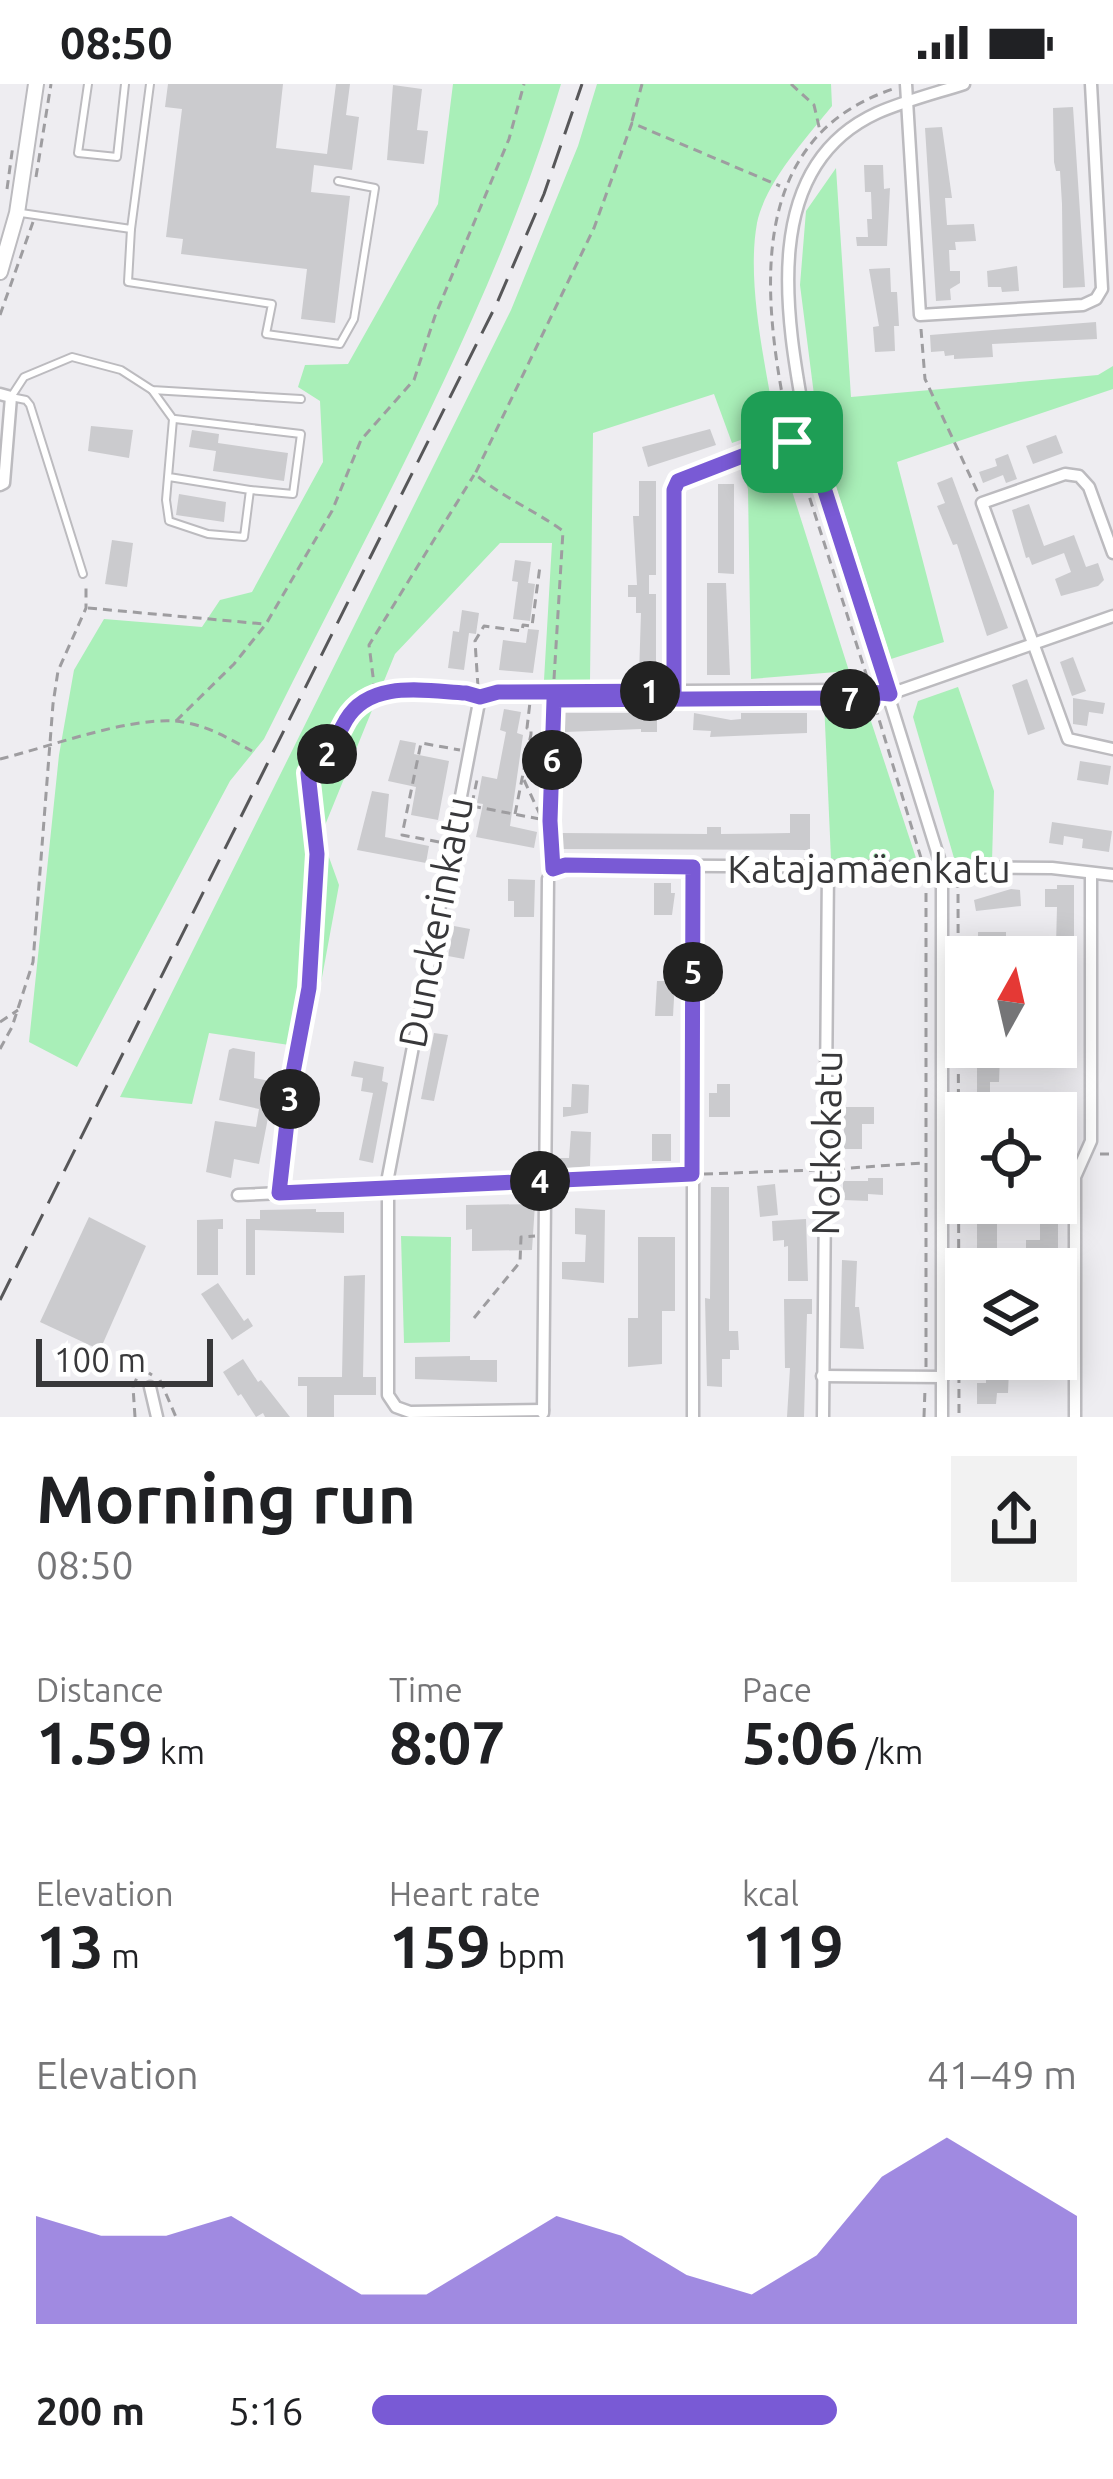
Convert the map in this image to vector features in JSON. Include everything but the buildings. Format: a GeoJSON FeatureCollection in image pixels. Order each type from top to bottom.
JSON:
{"type":"FeatureCollection","features":[{"type":"Feature","properties":{"kind":"street"},"geometry":{"type":"LineString","coordinates":[[0,272],[17,213],[36,84]]}},
{"type":"Feature","properties":{"kind":"street"},"geometry":{"type":"LineString","coordinates":[[906,84],[920,315],[1083,305],[1096,299],[1102,289],[1091,84]]}},
{"type":"Feature","properties":{"kind":"street"},"geometry":{"type":"LineString","coordinates":[[942,1417],[942,868],[808,438],[788,283],[794,211],[818,164],[837,141],[876,113],[964,84]]}},
{"type":"Feature","properties":{"kind":"street"},"geometry":{"type":"LineString","coordinates":[[0,485],[4,483],[6,395]]}},
{"type":"Feature","properties":{"kind":"street"},"geometry":{"type":"LineString","coordinates":[[674,691],[674,490],[678,481],[707,467],[808,438]]}},
{"type":"Feature","properties":{"kind":"street"},"geometry":{"type":"LineString","coordinates":[[1113,554],[1089,488],[1079,476],[1065,474],[982,503],[1068,739],[1113,748]]}},
{"type":"Feature","properties":{"kind":"street"},"geometry":{"type":"LineString","coordinates":[[480,697],[554,686],[890,694],[1113,616]]}},
{"type":"Feature","properties":{"kind":"street","name":"Dunckerinkatu"},"geometry":{"type":"LineString","coordinates":[[480,697],[388,1188],[390,1400],[410,1412],[543,1413]]}},
{"type":"Feature","properties":{"kind":"street","name":"Katajamäenkatu"},"geometry":{"type":"LineString","coordinates":[[553,869],[565,865],[1052,868],[1113,875]]}},
{"type":"Feature","properties":{"kind":"street"},"geometry":{"type":"LineString","coordinates":[[693,867],[693,1417]]}},
{"type":"Feature","properties":{"kind":"street","name":"Notkokatu"},"geometry":{"type":"LineString","coordinates":[[823,1417],[828,868]]}},
{"type":"Feature","properties":{"kind":"street"},"geometry":{"type":"LineString","coordinates":[[543,1413],[548,879],[553,869]]}},
{"type":"Feature","properties":{"kind":"street"},"geometry":{"type":"LineString","coordinates":[[1075,1417],[1075,1177],[1090,1141],[1091,873]]}},
{"type":"Feature","properties":{"kind":"street"},"geometry":{"type":"LineString","coordinates":[[238,1195],[543,1180]]}},
{"type":"Feature","properties":{"kind":"street"},"geometry":{"type":"LineString","coordinates":[[822,1376],[943,1377]]}},
{"type":"Feature","properties":{"kind":"street"},"geometry":{"type":"LineString","coordinates":[[149,1387],[157,1417]]}},
{"type":"Feature","properties":{"kind":"lane"},"geometry":{"type":"LineString","coordinates":[[88,84],[78,153],[117,157],[125,84]]}},
{"type":"Feature","properties":{"kind":"lane"},"geometry":{"type":"LineString","coordinates":[[150,84],[130,229],[128,282],[272,304],[266,334],[340,344],[354,319],[375,188],[338,181]]}},
{"type":"Feature","properties":{"kind":"lane"},"geometry":{"type":"LineString","coordinates":[[17,213],[130,229]]}},
{"type":"Feature","properties":{"kind":"lane"},"geometry":{"type":"LineString","coordinates":[[6,395],[24,377],[72,357],[121,370],[152,390],[173,419],[169,521],[208,534],[244,537],[250,490]]}},
{"type":"Feature","properties":{"kind":"lane"},"geometry":{"type":"LineString","coordinates":[[152,390],[302,399]]}},
{"type":"Feature","properties":{"kind":"lane"},"geometry":{"type":"LineString","coordinates":[[6,395],[30,405],[83,574]]}},
{"type":"Feature","properties":{"kind":"lane"},"geometry":{"type":"LineString","coordinates":[[169,477],[292,494],[301,434],[173,419]]}},
{"type":"Feature","properties":{"kind":"path"},"geometry":{"type":"LineString","coordinates":[[176,721],[234,664],[266,624],[332,511],[361,440],[414,380],[435,316],[509,139],[524,84]]}},
{"type":"Feature","properties":{"kind":"path"},"geometry":{"type":"LineString","coordinates":[[375,692],[369,645],[475,474],[594,228],[642,84]]}},
{"type":"Feature","properties":{"kind":"path"},"geometry":{"type":"LineString","coordinates":[[791,84],[814,105],[820,133]]}},
{"type":"Feature","properties":{"kind":"path"},"geometry":{"type":"LineString","coordinates":[[906,84],[862,102],[820,133],[784,188],[773,222],[769,261],[781,393],[792,442],[924,868],[924,1417]]}},
{"type":"Feature","properties":{"kind":"path"},"geometry":{"type":"LineString","coordinates":[[632,123],[784,188]]}},
{"type":"Feature","properties":{"kind":"path"},"geometry":{"type":"LineString","coordinates":[[920,315],[925,380],[982,503]]}},
{"type":"Feature","properties":{"kind":"path"},"geometry":{"type":"LineString","coordinates":[[475,474],[499,494],[563,531],[550,821],[553,869]]}},
{"type":"Feature","properties":{"kind":"path"},"geometry":{"type":"LineString","coordinates":[[308,773],[322,763],[352,710],[375,692],[480,697],[473,666],[475,641],[484,626],[522,631],[523,625],[532,626],[540,566]]}},
{"type":"Feature","properties":{"kind":"path"},"geometry":{"type":"LineString","coordinates":[[0,1049],[19,1010],[33,962],[58,670],[86,608],[83,574]]}},
{"type":"Feature","properties":{"kind":"path"},"geometry":{"type":"LineString","coordinates":[[86,608],[266,624]]}},
{"type":"Feature","properties":{"kind":"path"},"geometry":{"type":"LineString","coordinates":[[512,815],[531,729],[527,728],[531,700],[514,700]]}},
{"type":"Feature","properties":{"kind":"path"},"geometry":{"type":"LineString","coordinates":[[0,759],[150,722],[176,721],[213,730],[252,751]]}},
{"type":"Feature","properties":{"kind":"path"},"geometry":{"type":"LineString","coordinates":[[449,844],[402,835],[421,743],[467,751]]}},
{"type":"Feature","properties":{"kind":"path"},"geometry":{"type":"LineString","coordinates":[[471,767],[464,804],[550,821]]}},
{"type":"Feature","properties":{"kind":"path"},"geometry":{"type":"LineString","coordinates":[[297,770],[308,773]]}},
{"type":"Feature","properties":{"kind":"path"},"geometry":{"type":"LineString","coordinates":[[279,1193],[292,1078],[309,988],[317,854],[308,773]]}},
{"type":"Feature","properties":{"kind":"path"},"geometry":{"type":"LineString","coordinates":[[472,806],[478,775]]}},
{"type":"Feature","properties":{"kind":"path"},"geometry":{"type":"LineString","coordinates":[[523,778],[542,819]]}},
{"type":"Feature","properties":{"kind":"path"},"geometry":{"type":"LineString","coordinates":[[0,1022],[19,1010]]}},
{"type":"Feature","properties":{"kind":"path"},"geometry":{"type":"LineString","coordinates":[[1077,1155],[1084,1155]]}},
{"type":"Feature","properties":{"kind":"path"},"geometry":{"type":"LineString","coordinates":[[543,1180],[945,1161]]}},
{"type":"Feature","properties":{"kind":"path"},"geometry":{"type":"LineString","coordinates":[[474,1318],[520,1262],[521,1237],[536,1236]]}},
{"type":"Feature","properties":{"kind":"path"},"geometry":{"type":"LineString","coordinates":[[135,1417],[133,1387],[140,1368]]}},
{"type":"Feature","properties":{"kind":"green space"},"geometry":{"type":"Polygon","coordinates":[[[453,84],[561,84],[500,253],[426,418],[264,739],[230,781],[77,1067],[29,1042],[59,755],[74,670],[104,619],[202,627],[220,600],[252,592],[323,462],[320,401],[298,387],[305,365],[348,364],[438,204],[453,84]]]}},
{"type":"Feature","properties":{"kind":"green space"},"geometry":{"type":"Polygon","coordinates":[[[597,84],[831,84],[832,106],[778,177],[757,223],[756,299],[776,428],[732,443],[714,394],[593,433],[590,681],[544,680],[552,543],[500,543],[395,654],[321,835],[339,885],[309,1048],[209,1033],[192,1104],[120,1097],[511,310],[578,146],[597,84]]]}},
{"type":"Feature","properties":{"kind":"green space"},"geometry":{"type":"Polygon","coordinates":[[[836,168],[851,397],[1098,375],[1113,366],[1113,389],[897,462],[944,642],[891,659],[819,434],[800,285],[806,211],[836,168]]]}},
{"type":"Feature","properties":{"kind":"green space"},"geometry":{"type":"Polygon","coordinates":[[[780,453],[849,671],[751,679],[748,489],[741,468],[780,453]]]}},
{"type":"Feature","properties":{"kind":"green space"},"geometry":{"type":"Polygon","coordinates":[[[958,687],[994,791],[992,861],[954,858],[913,717],[918,701],[958,687]]]}},
{"type":"Feature","properties":{"kind":"green space"},"geometry":{"type":"Polygon","coordinates":[[[824,701],[866,706],[917,861],[831,859],[824,701]]]}},
{"type":"Feature","properties":{"kind":"green space"},"geometry":{"type":"Polygon","coordinates":[[[401,1236],[451,1237],[450,1342],[404,1343],[401,1236]]]}},
{"type":"Feature","properties":{"kind":"railway"},"geometry":{"type":"LineString","coordinates":[[0,1300],[497,303],[544,194],[582,84]]}},
{"type":"Feature","properties":{"kind":"route"},"geometry":{"type":"LineString","coordinates":[[808,438],[890,694],[871,692],[873,702],[846,698],[554,700],[553,869],[565,865],[693,867],[692,1174],[279,1193],[292,1078],[309,988],[317,854],[308,773],[322,763],[352,710],[375,692],[480,697],[498,692],[674,691],[674,490],[678,481],[792,442],[808,438]]}}]}
